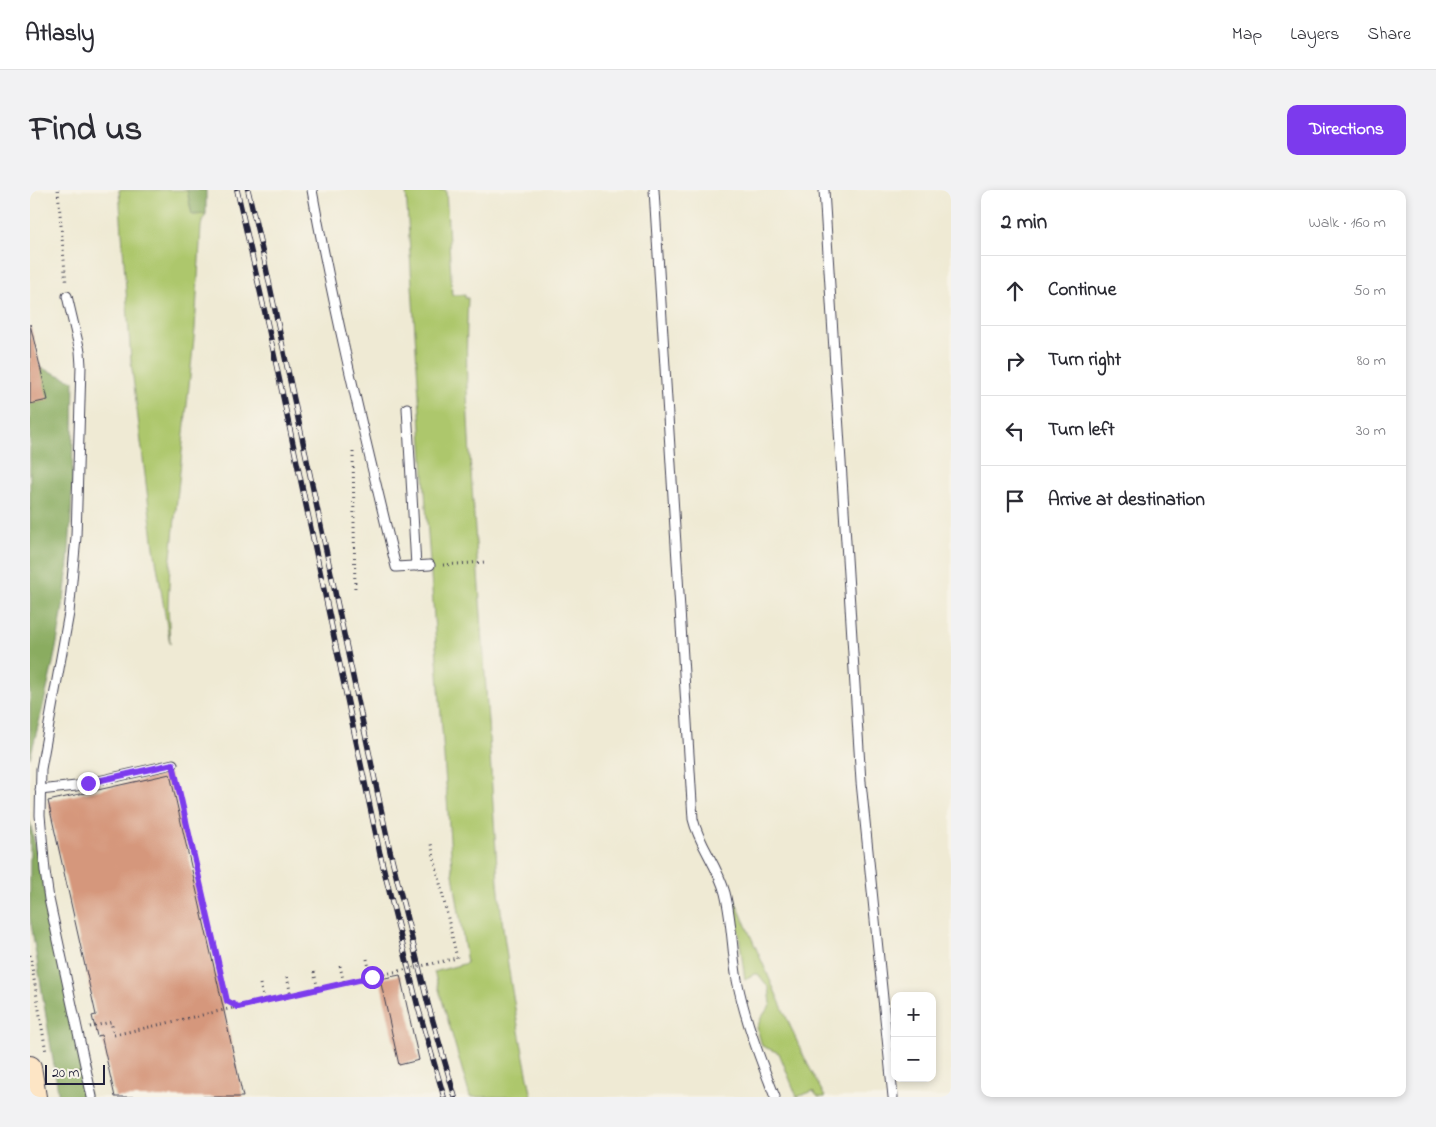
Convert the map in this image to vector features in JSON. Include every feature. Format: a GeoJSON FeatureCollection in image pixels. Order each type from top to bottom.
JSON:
{"type":"FeatureCollection","features":[{"type":"Feature","properties":{"kind":"main road"},"geometry":{"type":"LineString","coordinates":[[35,1097],[38,1063]]}},
{"type":"Feature","properties":{"kind":"lane"},"geometry":{"type":"LineString","coordinates":[[312,190],[331,288],[396,567],[430,565]]}},
{"type":"Feature","properties":{"kind":"lane"},"geometry":{"type":"LineString","coordinates":[[654,190],[693,819],[697,833],[713,862],[722,884],[728,907],[734,959],[742,1003],[776,1097]]}},
{"type":"Feature","properties":{"kind":"lane"},"geometry":{"type":"LineString","coordinates":[[824,190],[861,782],[893,1097]]}},
{"type":"Feature","properties":{"kind":"lane"},"geometry":{"type":"LineString","coordinates":[[67,296],[80,352],[81,366],[76,537],[69,613],[43,753],[40,815],[49,899],[92,1097]]}},
{"type":"Feature","properties":{"kind":"lane"},"geometry":{"type":"LineString","coordinates":[[407,408],[416,566]]}},
{"type":"Feature","properties":{"kind":"lane"},"geometry":{"type":"LineString","coordinates":[[40,790],[76,786],[173,764]]}},
{"type":"Feature","properties":{"kind":"path"},"geometry":{"type":"LineString","coordinates":[[58,190],[67,296]]}},
{"type":"Feature","properties":{"kind":"path"},"geometry":{"type":"LineString","coordinates":[[355,592],[352,436],[364,433]]}},
{"type":"Feature","properties":{"kind":"path"},"geometry":{"type":"LineString","coordinates":[[430,565],[485,562]]}},
{"type":"Feature","properties":{"kind":"path"},"geometry":{"type":"LineString","coordinates":[[173,764],[227,1001],[238,1007]]}},
{"type":"Feature","properties":{"kind":"path"},"geometry":{"type":"LineString","coordinates":[[78,1030],[111,1022],[114,1036],[457,958],[431,844]]}},
{"type":"Feature","properties":{"kind":"path"},"geometry":{"type":"LineString","coordinates":[[30,955],[38,1063]]}},
{"type":"Feature","properties":{"kind":"path"},"geometry":{"type":"LineString","coordinates":[[367,959],[372,977]]}},
{"type":"Feature","properties":{"kind":"path"},"geometry":{"type":"LineString","coordinates":[[340,965],[344,983]]}},
{"type":"Feature","properties":{"kind":"path"},"geometry":{"type":"LineString","coordinates":[[314,972],[318,989]]}},
{"type":"Feature","properties":{"kind":"path"},"geometry":{"type":"LineString","coordinates":[[287,978],[291,995]]}},
{"type":"Feature","properties":{"kind":"path"},"geometry":{"type":"LineString","coordinates":[[260,984],[264,1001]]}},
{"type":"Feature","properties":{"kind":"green space"},"geometry":{"type":"Polygon","coordinates":[[[119,190],[187,190],[192,215],[206,214],[201,226],[195,329],[170,566],[168,606],[170,644],[154,548],[131,361],[119,190]]]}},
{"type":"Feature","properties":{"kind":"green space"},"geometry":{"type":"Polygon","coordinates":[[[187,190],[206,190],[206,214],[192,215],[187,190]]]}},
{"type":"Feature","properties":{"kind":"green space"},"geometry":{"type":"Polygon","coordinates":[[[406,190],[446,190],[452,295],[465,295],[465,298],[468,298],[469,436],[498,882],[512,990],[532,1097],[470,1097],[434,972],[467,963],[452,868],[406,190]]]}},
{"type":"Feature","properties":{"kind":"green space"},"geometry":{"type":"Polygon","coordinates":[[[30,362],[74,381],[72,497],[66,584],[56,650],[30,758],[30,362]]]}},
{"type":"Feature","properties":{"kind":"green space"},"geometry":{"type":"Polygon","coordinates":[[[30,822],[89,1097],[59,1097],[30,917],[30,822]]]}},
{"type":"Feature","properties":{"kind":"green space"},"geometry":{"type":"Polygon","coordinates":[[[734,898],[803,1055],[825,1097],[818,1097],[813,1091],[797,1097],[779,1053],[762,1046],[757,1028],[761,1018],[771,1004],[769,988],[758,974],[754,974],[745,980],[734,898]]]}},
{"type":"Feature","properties":{"kind":"building"},"geometry":{"type":"Polygon","coordinates":[[[30,324],[48,400],[30,404],[30,324]]]}},
{"type":"Feature","properties":{"kind":"building"},"geometry":{"type":"Polygon","coordinates":[[[170,774],[243,1097],[115,1097],[101,1035],[97,1036],[92,1016],[96,1015],[48,801],[170,774]]]}},
{"type":"Feature","properties":{"kind":"building"},"geometry":{"type":"Polygon","coordinates":[[[400,975],[419,1060],[399,1065],[380,979],[400,975]]]}},
{"type":"Feature","properties":{"kind":"railway"},"geometry":{"type":"LineString","coordinates":[[237,190],[268,326],[380,854],[418,1007],[444,1097]]}},
{"type":"Feature","properties":{"kind":"railway"},"geometry":{"type":"LineString","coordinates":[[248,190],[390,851],[428,1004],[455,1097]]}},
{"type":"Feature","properties":{"kind":"route"},"geometry":{"type":"LineString","coordinates":[[88,783],[173,764],[227,1001],[238,1007],[372,977]]}}]}
